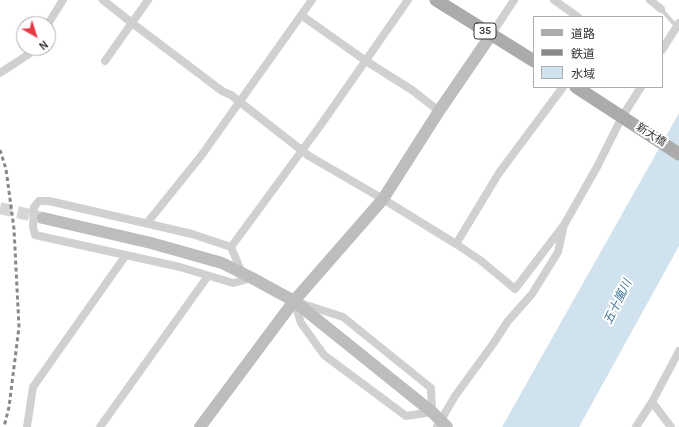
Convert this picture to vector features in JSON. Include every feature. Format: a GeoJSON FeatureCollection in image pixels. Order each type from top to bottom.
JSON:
{"type":"FeatureCollection","features":[{"type":"Feature","properties":{"kind":"main road","name":"35"},"geometry":{"type":"LineString","coordinates":[[436,0],[533,60]]}},
{"type":"Feature","properties":{"kind":"main road","name":"新大橋"},"geometry":{"type":"LineString","coordinates":[[578,88],[679,154]]}},
{"type":"Feature","properties":{"kind":"street"},"geometry":{"type":"LineString","coordinates":[[53,16],[63,0]]}},
{"type":"Feature","properties":{"kind":"street"},"geometry":{"type":"LineString","coordinates":[[103,0],[301,150],[383,198],[456,244],[480,260],[515,289],[564,225],[626,119],[641,88]]}},
{"type":"Feature","properties":{"kind":"street"},"geometry":{"type":"LineString","coordinates":[[106,61],[148,0]]}},
{"type":"Feature","properties":{"kind":"street"},"geometry":{"type":"LineString","coordinates":[[147,224],[201,156],[312,0]]}},
{"type":"Feature","properties":{"kind":"street"},"geometry":{"type":"LineString","coordinates":[[231,247],[366,61],[408,0]]}},
{"type":"Feature","properties":{"kind":"street"},"geometry":{"type":"LineString","coordinates":[[200,427],[294,301],[383,198],[439,111],[514,0]]}},
{"type":"Feature","properties":{"kind":"street"},"geometry":{"type":"LineString","coordinates":[[554,0],[577,16]]}},
{"type":"Feature","properties":{"kind":"street"},"geometry":{"type":"LineString","coordinates":[[650,0],[661,9]]}},
{"type":"Feature","properties":{"kind":"street"},"geometry":{"type":"LineString","coordinates":[[301,15],[366,61],[412,90],[439,111]]}},
{"type":"Feature","properties":{"kind":"street"},"geometry":{"type":"LineString","coordinates":[[663,48],[678,25]]}},
{"type":"Feature","properties":{"kind":"street"},"geometry":{"type":"LineString","coordinates":[[0,73],[26,56]]}},
{"type":"Feature","properties":{"kind":"street"},"geometry":{"type":"LineString","coordinates":[[456,244],[499,173],[562,88]]}},
{"type":"Feature","properties":{"kind":"street"},"geometry":{"type":"LineString","coordinates":[[39,201],[49,201],[192,234],[231,247],[247,275],[233,283],[180,267],[35,235],[33,227],[34,207],[39,201]]}},
{"type":"Feature","properties":{"kind":"street"},"geometry":{"type":"LineString","coordinates":[[43,218],[151,243],[222,263],[247,275],[294,301],[432,412],[447,427]]}},
{"type":"Feature","properties":{"kind":"street"},"geometry":{"type":"LineString","coordinates":[[437,427],[454,396],[493,344],[508,321],[532,294],[558,252],[564,225]]}},
{"type":"Feature","properties":{"kind":"street"},"geometry":{"type":"LineString","coordinates":[[27,427],[33,387],[126,255]]}},
{"type":"Feature","properties":{"kind":"street"},"geometry":{"type":"LineString","coordinates":[[100,427],[208,276]]}},
{"type":"Feature","properties":{"kind":"street"},"geometry":{"type":"LineString","coordinates":[[294,301],[301,323],[324,355],[406,416],[432,412]]}},
{"type":"Feature","properties":{"kind":"street"},"geometry":{"type":"LineString","coordinates":[[294,301],[343,317],[431,388],[432,412]]}},
{"type":"Feature","properties":{"kind":"street"},"geometry":{"type":"LineString","coordinates":[[636,427],[652,402],[679,351]]}},
{"type":"Feature","properties":{"kind":"street"},"geometry":{"type":"LineString","coordinates":[[652,402],[671,427]]}},
{"type":"Feature","properties":{"kind":"lane"},"geometry":{"type":"LineString","coordinates":[[661,9],[678,25]]}},
{"type":"Feature","properties":{"kind":"water","name":"五十嵐川"},"geometry":{"type":"Polygon","coordinates":[[[679,113],[679,246],[579,427],[502,427],[679,113]]]}},
{"type":"Feature","properties":{"kind":"tunnel"},"geometry":{"type":"LineString","coordinates":[[0,208],[43,218]]}},
{"type":"Feature","properties":{"kind":"railway"},"geometry":{"type":"LineString","coordinates":[[0,150],[6,169],[14,229],[19,327],[9,407],[4,427]]}}]}
